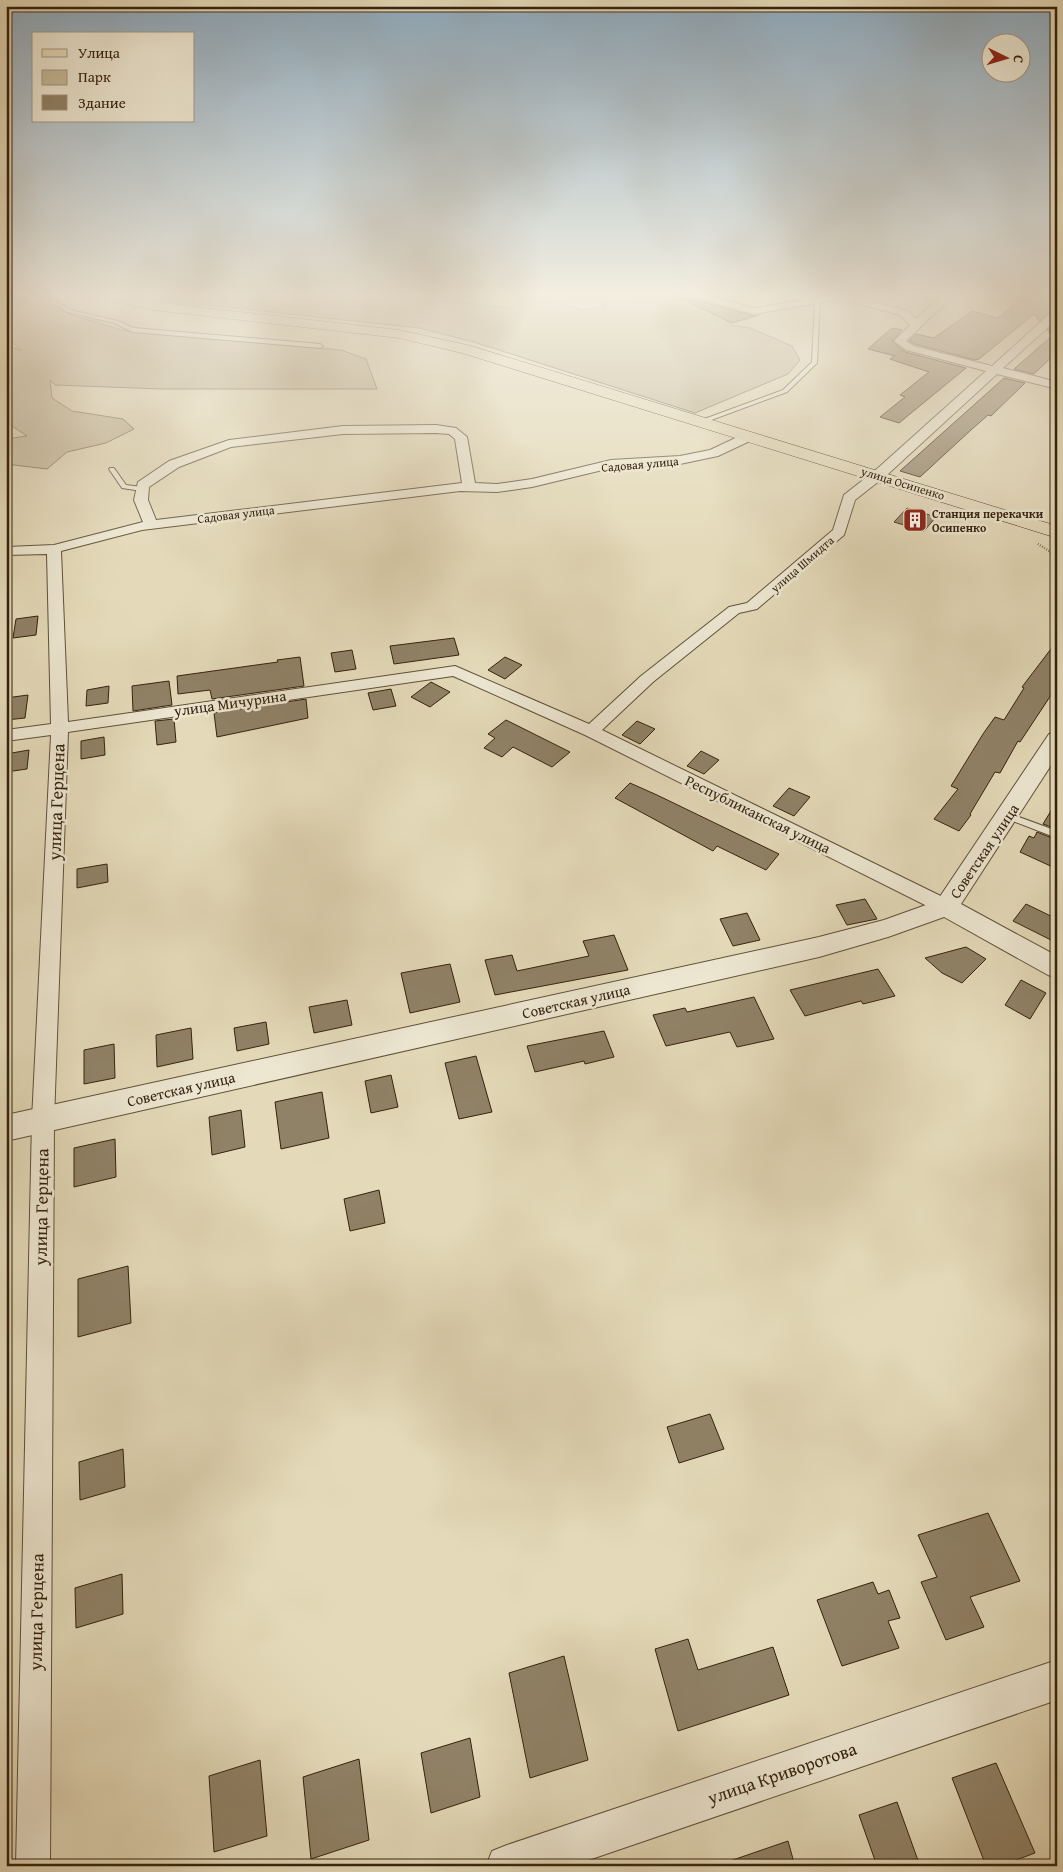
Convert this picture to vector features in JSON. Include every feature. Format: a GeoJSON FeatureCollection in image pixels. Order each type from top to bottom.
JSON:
{"type":"FeatureCollection","features":[{"type":"Feature","properties":{"kind":"main road","name":"улица Осипенко"},"geometry":{"type":"LineString","coordinates":[[570,381],[878,475],[1057,532]]}},
{"type":"Feature","properties":{"kind":"street","name":"улица Шмидта"},"geometry":{"type":"LineString","coordinates":[[591,732],[647,679],[734,610],[752,606],[839,532],[849,498],[878,475],[982,381]]}},
{"type":"Feature","properties":{"kind":"street"},"geometry":{"type":"LineString","coordinates":[[1039,381],[1057,386]]}},
{"type":"Feature","properties":{"kind":"street"},"geometry":{"type":"LineString","coordinates":[[151,524],[141,500],[142,485],[174,464],[229,444],[343,430],[452,430],[461,437],[469,488]]}},
{"type":"Feature","properties":{"kind":"street","name":"Садовая улица"},"geometry":{"type":"LineString","coordinates":[[6,551],[54,548],[151,524],[469,488],[497,488],[532,483],[611,464],[680,460],[714,453],[748,437]]}},
{"type":"Feature","properties":{"kind":"street","name":"улица Герцена"},"geometry":{"type":"LineString","coordinates":[[33,1866],[42,1120],[60,728],[54,548]]}},
{"type":"Feature","properties":{"kind":"street","name":"Республиканская улица"},"geometry":{"type":"LineString","coordinates":[[454,671],[591,732],[946,908],[1057,968]]}},
{"type":"Feature","properties":{"kind":"street","name":"улица Мичурина"},"geometry":{"type":"LineString","coordinates":[[6,736],[454,671]]}},
{"type":"Feature","properties":{"kind":"street","name":"Советская улица"},"geometry":{"type":"LineString","coordinates":[[6,1128],[820,947],[888,928],[946,908],[1057,739]]}},
{"type":"Feature","properties":{"kind":"street","name":"улица Криворотова"},"geometry":{"type":"LineString","coordinates":[[507,1866],[1057,1680]]}},
{"type":"Feature","properties":{"kind":"lane"},"geometry":{"type":"LineString","coordinates":[[701,422],[785,391],[795,381]]}},
{"type":"Feature","properties":{"kind":"lane"},"geometry":{"type":"LineString","coordinates":[[112,469],[124,487],[142,489]]}},
{"type":"Feature","properties":{"kind":"lane"},"geometry":{"type":"LineString","coordinates":[[1008,816],[1057,835]]}},
{"type":"Feature","properties":{"kind":"green space"},"geometry":{"type":"Polygon","coordinates":[[[6,381],[50,381],[52,398],[72,411],[123,419],[134,429],[106,443],[67,452],[47,469],[6,464],[6,439],[27,436],[6,422],[6,381]]]}},
{"type":"Feature","properties":{"kind":"green space"},"geometry":{"type":"Polygon","coordinates":[[[51,381],[374,381],[377,389],[162,389],[55,385],[51,381]]]}},
{"type":"Feature","properties":{"kind":"green space"},"geometry":{"type":"Polygon","coordinates":[[[597,381],[770,381],[695,413],[597,381]]]}},
{"type":"Feature","properties":{"kind":"building"},"geometry":{"type":"Polygon","coordinates":[[[917,381],[950,381],[899,423],[880,417],[905,397],[900,395],[917,381]]]}},
{"type":"Feature","properties":{"kind":"building"},"geometry":{"type":"Polygon","coordinates":[[[1000,381],[1025,383],[991,416],[988,415],[920,477],[900,471],[1000,381]]]}},
{"type":"Feature","properties":{"kind":"building","name":"Станция перекачки Осипенко"},"geometry":{"type":"Polygon","coordinates":[[[907,508],[936,517],[924,531],[894,522],[907,508]]]}},
{"type":"Feature","properties":{"kind":"building"},"geometry":{"type":"Polygon","coordinates":[[[38,616],[36,635],[13,638],[16,619],[38,616]]]}},
{"type":"Feature","properties":{"kind":"building"},"geometry":{"type":"Polygon","coordinates":[[[454,638],[459,655],[394,664],[390,646],[454,638]]]}},
{"type":"Feature","properties":{"kind":"building"},"geometry":{"type":"Polygon","coordinates":[[[1057,641],[1057,686],[1020,742],[1018,741],[1000,773],[995,772],[971,815],[959,831],[934,819],[958,789],[951,786],[983,734],[995,717],[1004,720],[1024,688],[1022,687],[1057,641]]]}},
{"type":"Feature","properties":{"kind":"building"},"geometry":{"type":"Polygon","coordinates":[[[352,650],[356,669],[335,672],[331,653],[352,650]]]}},
{"type":"Feature","properties":{"kind":"building"},"geometry":{"type":"Polygon","coordinates":[[[300,657],[304,686],[212,699],[210,690],[178,694],[177,676],[278,662],[277,660],[300,657]]]}},
{"type":"Feature","properties":{"kind":"building"},"geometry":{"type":"Polygon","coordinates":[[[505,657],[522,665],[505,679],[488,670],[505,657]]]}},
{"type":"Feature","properties":{"kind":"building"},"geometry":{"type":"Polygon","coordinates":[[[169,681],[172,705],[133,711],[132,686],[169,681]]]}},
{"type":"Feature","properties":{"kind":"building"},"geometry":{"type":"Polygon","coordinates":[[[431,682],[450,692],[430,707],[411,697],[431,682]]]}},
{"type":"Feature","properties":{"kind":"building"},"geometry":{"type":"Polygon","coordinates":[[[109,686],[108,703],[86,706],[87,690],[109,686]]]}},
{"type":"Feature","properties":{"kind":"building"},"geometry":{"type":"Polygon","coordinates":[[[391,689],[396,706],[373,710],[368,693],[391,689]]]}},
{"type":"Feature","properties":{"kind":"building"},"geometry":{"type":"Polygon","coordinates":[[[28,695],[25,718],[6,720],[6,698],[28,695]]]}},
{"type":"Feature","properties":{"kind":"building"},"geometry":{"type":"Polygon","coordinates":[[[306,699],[308,718],[217,737],[214,713],[306,699]]]}},
{"type":"Feature","properties":{"kind":"building"},"geometry":{"type":"Polygon","coordinates":[[[174,719],[176,742],[157,745],[155,721],[174,719]]]}},
{"type":"Feature","properties":{"kind":"building"},"geometry":{"type":"Polygon","coordinates":[[[506,720],[570,752],[552,767],[513,747],[502,757],[484,748],[495,738],[488,734],[506,720]]]}},
{"type":"Feature","properties":{"kind":"building"},"geometry":{"type":"Polygon","coordinates":[[[637,721],[655,729],[640,744],[622,735],[637,721]]]}},
{"type":"Feature","properties":{"kind":"building"},"geometry":{"type":"Polygon","coordinates":[[[104,737],[105,755],[81,759],[81,741],[104,737]]]}},
{"type":"Feature","properties":{"kind":"building"},"geometry":{"type":"Polygon","coordinates":[[[29,750],[27,769],[6,772],[6,754],[29,750]]]}},
{"type":"Feature","properties":{"kind":"building"},"geometry":{"type":"Polygon","coordinates":[[[701,751],[719,760],[704,774],[687,766],[701,751]]]}},
{"type":"Feature","properties":{"kind":"building"},"geometry":{"type":"Polygon","coordinates":[[[630,783],[779,854],[766,870],[717,846],[713,851],[615,798],[630,783]]]}},
{"type":"Feature","properties":{"kind":"building"},"geometry":{"type":"Polygon","coordinates":[[[789,788],[810,797],[794,816],[773,806],[789,788]]]}},
{"type":"Feature","properties":{"kind":"building"},"geometry":{"type":"Polygon","coordinates":[[[1057,801],[1057,829],[1043,824],[1057,801]]]}},
{"type":"Feature","properties":{"kind":"building"},"geometry":{"type":"Polygon","coordinates":[[[1037,832],[1057,840],[1057,869],[1020,852],[1029,836],[1034,838],[1037,832]]]}},
{"type":"Feature","properties":{"kind":"building"},"geometry":{"type":"Polygon","coordinates":[[[107,864],[108,882],[77,888],[77,869],[107,864]]]}},
{"type":"Feature","properties":{"kind":"building"},"geometry":{"type":"Polygon","coordinates":[[[865,899],[877,919],[847,925],[836,905],[865,899]]]}},
{"type":"Feature","properties":{"kind":"building"},"geometry":{"type":"Polygon","coordinates":[[[1026,904],[1057,919],[1057,943],[1013,921],[1026,904]]]}},
{"type":"Feature","properties":{"kind":"building"},"geometry":{"type":"Polygon","coordinates":[[[747,913],[760,940],[733,946],[720,919],[747,913]]]}},
{"type":"Feature","properties":{"kind":"building"},"geometry":{"type":"Polygon","coordinates":[[[614,935],[628,970],[495,995],[485,960],[512,955],[517,971],[589,956],[583,941],[614,935]]]}},
{"type":"Feature","properties":{"kind":"building"},"geometry":{"type":"Polygon","coordinates":[[[966,947],[986,959],[962,983],[942,973],[925,958],[966,947]]]}},
{"type":"Feature","properties":{"kind":"building"},"geometry":{"type":"Polygon","coordinates":[[[450,964],[460,1002],[410,1013],[401,973],[450,964]]]}},
{"type":"Feature","properties":{"kind":"building"},"geometry":{"type":"Polygon","coordinates":[[[878,969],[895,996],[863,1004],[861,1001],[805,1016],[790,990],[878,969]]]}},
{"type":"Feature","properties":{"kind":"building"},"geometry":{"type":"Polygon","coordinates":[[[1021,980],[1046,993],[1030,1019],[1005,1005],[1021,980]]]}},
{"type":"Feature","properties":{"kind":"building"},"geometry":{"type":"Polygon","coordinates":[[[754,997],[774,1039],[737,1047],[730,1032],[666,1046],[653,1015],[685,1008],[687,1012],[754,997]]]}},
{"type":"Feature","properties":{"kind":"building"},"geometry":{"type":"Polygon","coordinates":[[[347,1000],[352,1025],[314,1033],[309,1007],[347,1000]]]}},
{"type":"Feature","properties":{"kind":"building"},"geometry":{"type":"Polygon","coordinates":[[[266,1022],[269,1044],[237,1051],[234,1028],[266,1022]]]}},
{"type":"Feature","properties":{"kind":"building"},"geometry":{"type":"Polygon","coordinates":[[[191,1028],[193,1059],[157,1067],[156,1035],[191,1028]]]}},
{"type":"Feature","properties":{"kind":"building"},"geometry":{"type":"Polygon","coordinates":[[[604,1031],[614,1057],[585,1064],[584,1061],[535,1072],[527,1046],[604,1031]]]}},
{"type":"Feature","properties":{"kind":"building"},"geometry":{"type":"Polygon","coordinates":[[[114,1044],[115,1078],[84,1084],[84,1050],[114,1044]]]}},
{"type":"Feature","properties":{"kind":"building"},"geometry":{"type":"Polygon","coordinates":[[[476,1056],[492,1112],[459,1119],[445,1063],[476,1056]]]}},
{"type":"Feature","properties":{"kind":"building"},"geometry":{"type":"Polygon","coordinates":[[[391,1075],[398,1107],[371,1113],[365,1081],[391,1075]]]}},
{"type":"Feature","properties":{"kind":"building"},"geometry":{"type":"Polygon","coordinates":[[[322,1092],[329,1138],[281,1149],[275,1102],[322,1092]]]}},
{"type":"Feature","properties":{"kind":"building"},"geometry":{"type":"Polygon","coordinates":[[[241,1110],[245,1147],[212,1155],[209,1117],[241,1110]]]}},
{"type":"Feature","properties":{"kind":"building"},"geometry":{"type":"Polygon","coordinates":[[[115,1139],[116,1177],[74,1187],[74,1148],[115,1139]]]}},
{"type":"Feature","properties":{"kind":"building"},"geometry":{"type":"Polygon","coordinates":[[[379,1190],[385,1223],[350,1231],[344,1199],[379,1190]]]}},
{"type":"Feature","properties":{"kind":"building"},"geometry":{"type":"Polygon","coordinates":[[[128,1266],[131,1323],[78,1337],[78,1279],[128,1266]]]}},
{"type":"Feature","properties":{"kind":"building"},"geometry":{"type":"Polygon","coordinates":[[[710,1414],[724,1449],[679,1463],[667,1427],[710,1414]]]}},
{"type":"Feature","properties":{"kind":"building"},"geometry":{"type":"Polygon","coordinates":[[[123,1449],[125,1487],[80,1500],[79,1462],[123,1449]]]}},
{"type":"Feature","properties":{"kind":"building"},"geometry":{"type":"Polygon","coordinates":[[[988,1513],[1020,1581],[970,1597],[984,1627],[946,1640],[921,1582],[937,1577],[918,1535],[988,1513]]]}},
{"type":"Feature","properties":{"kind":"building"},"geometry":{"type":"Polygon","coordinates":[[[122,1574],[123,1614],[76,1628],[75,1588],[122,1574]]]}},
{"type":"Feature","properties":{"kind":"building"},"geometry":{"type":"Polygon","coordinates":[[[873,1582],[878,1594],[889,1590],[900,1618],[888,1621],[899,1648],[842,1666],[817,1600],[873,1582]]]}},
{"type":"Feature","properties":{"kind":"building"},"geometry":{"type":"Polygon","coordinates":[[[688,1639],[698,1670],[773,1647],[789,1695],[678,1731],[655,1649],[688,1639]]]}},
{"type":"Feature","properties":{"kind":"building"},"geometry":{"type":"Polygon","coordinates":[[[564,1656],[588,1760],[530,1778],[509,1673],[564,1656]]]}},
{"type":"Feature","properties":{"kind":"building"},"geometry":{"type":"Polygon","coordinates":[[[470,1738],[480,1797],[431,1813],[421,1753],[470,1738]]]}},
{"type":"Feature","properties":{"kind":"building"},"geometry":{"type":"Polygon","coordinates":[[[359,1759],[369,1840],[311,1859],[303,1777],[359,1759]]]}},
{"type":"Feature","properties":{"kind":"building"},"geometry":{"type":"Polygon","coordinates":[[[260,1760],[267,1836],[214,1852],[209,1776],[260,1760]]]}},
{"type":"Feature","properties":{"kind":"building"},"geometry":{"type":"Polygon","coordinates":[[[996,1763],[1035,1853],[1000,1866],[986,1866],[952,1778],[996,1763]]]}},
{"type":"Feature","properties":{"kind":"building"},"geometry":{"type":"Polygon","coordinates":[[[897,1802],[920,1866],[877,1866],[859,1815],[897,1802]]]}},
{"type":"Feature","properties":{"kind":"building"},"geometry":{"type":"Polygon","coordinates":[[[788,1841],[795,1866],[725,1866],[724,1863],[788,1841]]]}},
{"type":"Feature","properties":{"kind":"place","name":"Станция перекачки Осипенко"},"geometry":{"type":"Point","coordinates":[915,520]}}]}
